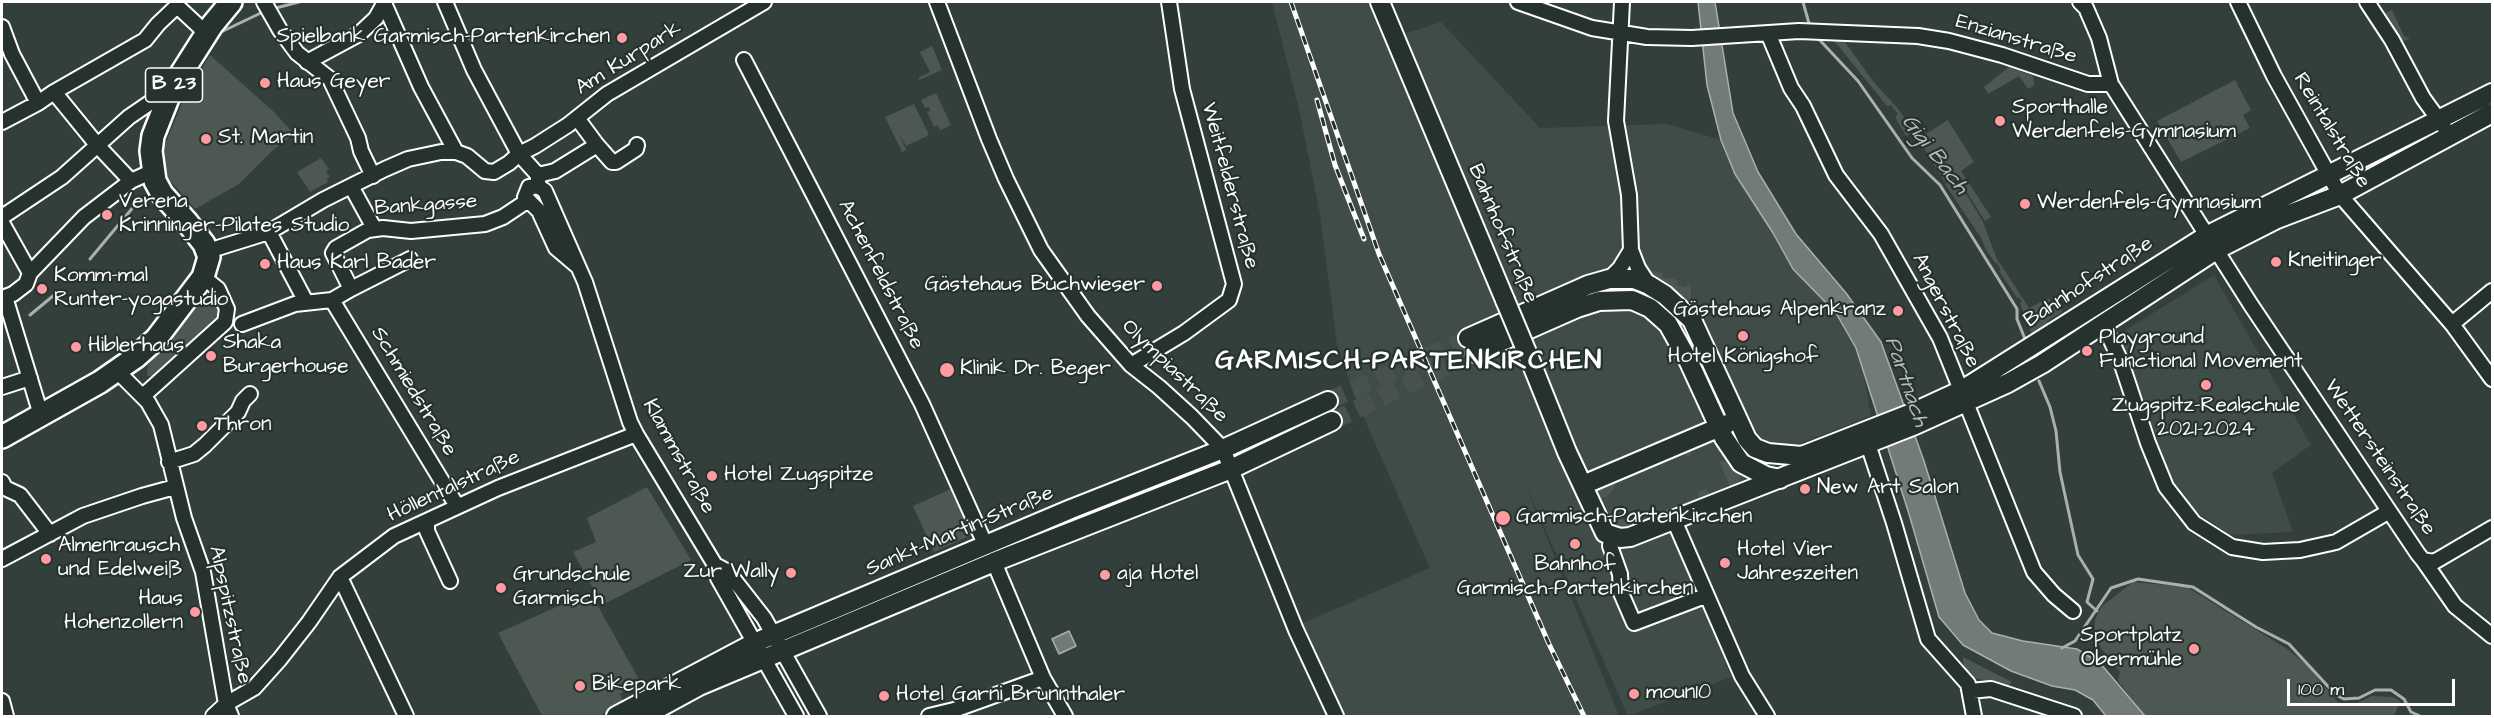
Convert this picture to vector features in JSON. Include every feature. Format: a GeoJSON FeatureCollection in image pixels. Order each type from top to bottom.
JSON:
{"type":"FeatureCollection","features":[{"type":"Feature","properties":{"kind":"main road","name":"B 23"},"geometry":{"type":"LineString","coordinates":[[160,187],[153,136],[172,88],[206,33],[231,2]]}},
{"type":"Feature","properties":{"kind":"main road","name":"Bahnhofstraße"},"geometry":{"type":"LineString","coordinates":[[1380,2],[1582,485],[1605,533],[1611,536]]}},
{"type":"Feature","properties":{"kind":"main road","name":"Bahnhofstraße"},"geometry":{"type":"LineString","coordinates":[[1752,480],[1780,479],[1873,435],[2042,364],[2103,323],[2211,243],[2340,195],[2444,128],[2493,93]]}},
{"type":"Feature","properties":{"kind":"main road"},"geometry":{"type":"LineString","coordinates":[[2444,128],[2493,113]]}},
{"type":"Feature","properties":{"kind":"main road","name":"Bahnhofstraße"},"geometry":{"type":"LineString","coordinates":[[1965,397],[2211,243],[2328,177],[2444,128]]}},
{"type":"Feature","properties":{"kind":"main road"},"geometry":{"type":"LineString","coordinates":[[2,437],[117,371],[156,339],[203,277],[208,264],[207,251],[201,239],[160,187]]}},
{"type":"Feature","properties":{"kind":"main road"},"geometry":{"type":"LineString","coordinates":[[1611,536],[1630,537],[1674,520],[1752,480],[1762,450],[1748,439],[1692,320],[1681,308],[1649,285],[1634,279],[1609,279],[1569,292],[1471,345],[1599,301],[1632,300],[1650,308],[1668,324],[1688,360],[1719,428],[1752,480]]}},
{"type":"Feature","properties":{"kind":"main road","name":"Sankt-Martin-Straße"},"geometry":{"type":"LineString","coordinates":[[644,717],[699,686],[781,652],[990,554],[1071,509],[1223,449],[1328,401]]}},
{"type":"Feature","properties":{"kind":"main road"},"geometry":{"type":"LineString","coordinates":[[1582,485],[1738,419]]}},
{"type":"Feature","properties":{"kind":"main road","name":"Sankt-Martin-Straße"},"geometry":{"type":"LineString","coordinates":[[616,717],[772,635],[990,554],[1231,469],[1332,421]]}},
{"type":"Feature","properties":{"kind":"main road","name":"Bahnhofstraße"},"geometry":{"type":"LineString","coordinates":[[1762,450],[1802,456],[1873,435]]}},
{"type":"Feature","properties":{"kind":"street"},"geometry":{"type":"LineString","coordinates":[[265,2],[280,30],[307,62],[330,79],[373,176]]}},
{"type":"Feature","properties":{"kind":"street"},"geometry":{"type":"LineString","coordinates":[[307,62],[359,34],[376,18],[384,2]]}},
{"type":"Feature","properties":{"kind":"street"},"geometry":{"type":"LineString","coordinates":[[207,251],[269,232],[351,186],[408,159],[441,152],[453,146],[413,70],[384,2]]}},
{"type":"Feature","properties":{"kind":"street"},"geometry":{"type":"LineString","coordinates":[[445,2],[474,70],[516,150],[538,180]]}},
{"type":"Feature","properties":{"kind":"street","name":"Am Kurpark"},"geometry":{"type":"LineString","coordinates":[[453,146],[485,171],[494,172],[509,163],[516,150],[535,146],[577,118],[606,94],[764,2]]}},
{"type":"Feature","properties":{"kind":"street","name":"Olympiastraße"},"geometry":{"type":"LineString","coordinates":[[937,2],[989,140],[1041,250],[1088,316],[1131,365],[1160,387],[1223,449],[1296,630],[1336,717]]}},
{"type":"Feature","properties":{"kind":"street","name":"Weitfelderstraße"},"geometry":{"type":"LineString","coordinates":[[1131,365],[1184,333],[1229,300],[1234,284],[1182,89],[1169,2]]}},
{"type":"Feature","properties":{"kind":"street","name":"Enzianstraße"},"geometry":{"type":"LineString","coordinates":[[1518,2],[1592,28],[1619,33],[1692,38],[1799,31],[1918,36],[1949,41],[2002,55],[2088,84],[2111,84]]}},
{"type":"Feature","properties":{"kind":"street"},"geometry":{"type":"LineString","coordinates":[[1622,2],[1616,121],[1629,195],[1631,250],[1638,268],[1649,285]]}},
{"type":"Feature","properties":{"kind":"street","name":"Reintalstraße"},"geometry":{"type":"LineString","coordinates":[[2238,2],[2274,76],[2340,195],[2452,324],[2493,380]]}},
{"type":"Feature","properties":{"kind":"street"},"geometry":{"type":"LineString","coordinates":[[2367,2],[2392,40],[2423,98],[2444,128]]}},
{"type":"Feature","properties":{"kind":"street","name":"Wettersteinstraße"},"geometry":{"type":"LineString","coordinates":[[2088,4],[2111,84],[2211,243],[2388,512],[2423,560],[2434,562],[2493,528]]}},
{"type":"Feature","properties":{"kind":"street"},"geometry":{"type":"LineString","coordinates":[[2,122],[145,40],[177,6],[206,33]]}},
{"type":"Feature","properties":{"kind":"street"},"geometry":{"type":"LineString","coordinates":[[2,27],[12,54],[38,103]]}},
{"type":"Feature","properties":{"kind":"street","name":"Angerstraße"},"geometry":{"type":"LineString","coordinates":[[1768,33],[1791,88],[1803,106],[1836,175],[1881,234],[1940,338],[2034,572],[2054,595],[2073,611]]}},
{"type":"Feature","properties":{"kind":"street","name":"Achenfeldstraße"},"geometry":{"type":"LineString","coordinates":[[744,60],[922,404],[990,554],[1042,678],[1065,717]]}},
{"type":"Feature","properties":{"kind":"street"},"geometry":{"type":"LineString","coordinates":[[2,217],[62,177],[129,117],[172,88]]}},
{"type":"Feature","properties":{"kind":"street"},"geometry":{"type":"LineString","coordinates":[[54,92],[98,146],[131,181],[160,187]]}},
{"type":"Feature","properties":{"kind":"street"},"geometry":{"type":"LineString","coordinates":[[577,118],[612,162],[616,162],[636,149],[637,145]]}},
{"type":"Feature","properties":{"kind":"street"},"geometry":{"type":"LineString","coordinates":[[527,201],[527,189],[538,180],[597,145]]}},
{"type":"Feature","properties":{"kind":"street","name":"Klammstraße"},"geometry":{"type":"LineString","coordinates":[[538,180],[547,195],[593,303],[630,422],[715,565],[718,578],[796,717]]}},
{"type":"Feature","properties":{"kind":"street"},"geometry":{"type":"LineString","coordinates":[[41,415],[13,320],[3,296],[13,294],[26,284],[30,273],[84,218],[131,181]]}},
{"type":"Feature","properties":{"kind":"street"},"geometry":{"type":"LineString","coordinates":[[351,186],[374,228]]}},
{"type":"Feature","properties":{"kind":"street","name":"Klammstraße"},"geometry":{"type":"LineString","coordinates":[[527,201],[539,211],[556,248],[576,265]]}},
{"type":"Feature","properties":{"kind":"street","name":"Bankgasse"},"geometry":{"type":"LineString","coordinates":[[351,289],[333,253],[336,248],[374,228],[411,231],[495,221],[527,201]]}},
{"type":"Feature","properties":{"kind":"street"},"geometry":{"type":"LineString","coordinates":[[2,223],[30,273]]}},
{"type":"Feature","properties":{"kind":"street"},"geometry":{"type":"LineString","coordinates":[[269,232],[306,302]]}},
{"type":"Feature","properties":{"kind":"street"},"geometry":{"type":"LineString","coordinates":[[1609,279],[1620,268],[1631,250]]}},
{"type":"Feature","properties":{"kind":"street"},"geometry":{"type":"LineString","coordinates":[[242,324],[279,309],[306,302],[332,300],[410,259]]}},
{"type":"Feature","properties":{"kind":"street"},"geometry":{"type":"LineString","coordinates":[[143,396],[225,322],[227,309],[218,289],[203,277]]}},
{"type":"Feature","properties":{"kind":"street"},"geometry":{"type":"LineString","coordinates":[[2452,324],[2493,291]]}},
{"type":"Feature","properties":{"kind":"street","name":"Schmiedstraße"},"geometry":{"type":"LineString","coordinates":[[332,300],[457,506]]}},
{"type":"Feature","properties":{"kind":"street"},"geometry":{"type":"LineString","coordinates":[[2103,323],[2121,362],[2148,443],[2166,487],[2194,523],[2232,548],[2263,552],[2300,550],[2336,542],[2388,512]]}},
{"type":"Feature","properties":{"kind":"street","name":"Alpspitzstraße"},"geometry":{"type":"LineString","coordinates":[[117,371],[143,396],[161,425],[175,487],[203,572],[229,710]]}},
{"type":"Feature","properties":{"kind":"street"},"geometry":{"type":"LineString","coordinates":[[2,387],[30,378]]}},
{"type":"Feature","properties":{"kind":"street"},"geometry":{"type":"LineString","coordinates":[[168,457],[194,454],[238,412],[243,401],[250,394]]}},
{"type":"Feature","properties":{"kind":"street","name":"Höllentalstraße"},"geometry":{"type":"LineString","coordinates":[[213,717],[229,710],[254,688],[309,622],[340,577],[394,536],[457,506],[578,455],[636,434]]}},
{"type":"Feature","properties":{"kind":"street"},"geometry":{"type":"LineString","coordinates":[[1873,435],[1894,523],[1928,639],[1963,677],[1970,692],[1974,717]]}},
{"type":"Feature","properties":{"kind":"street"},"geometry":{"type":"LineString","coordinates":[[2,482],[4,488],[20,495],[50,534]]}},
{"type":"Feature","properties":{"kind":"street"},"geometry":{"type":"LineString","coordinates":[[2,559],[83,516],[175,487]]}},
{"type":"Feature","properties":{"kind":"street"},"geometry":{"type":"LineString","coordinates":[[1674,520],[1705,596],[1742,676],[1767,717]]}},
{"type":"Feature","properties":{"kind":"street"},"geometry":{"type":"LineString","coordinates":[[427,522],[427,531],[450,581]]}},
{"type":"Feature","properties":{"kind":"street","name":"Bahnhofstraße"},"geometry":{"type":"LineString","coordinates":[[1611,536],[1610,546],[1620,574],[1621,593],[1634,623],[1705,596]]}},
{"type":"Feature","properties":{"kind":"street"},"geometry":{"type":"LineString","coordinates":[[2423,560],[2456,606],[2493,636]]}},
{"type":"Feature","properties":{"kind":"street","name":"Klammstraße"},"geometry":{"type":"LineString","coordinates":[[715,565],[729,572],[764,618],[819,717]]}},
{"type":"Feature","properties":{"kind":"street"},"geometry":{"type":"LineString","coordinates":[[340,577],[406,717]]}},
{"type":"Feature","properties":{"kind":"street"},"geometry":{"type":"LineString","coordinates":[[929,717],[1042,678]]}},
{"type":"Feature","properties":{"kind":"street"},"geometry":{"type":"LineString","coordinates":[[1970,692],[1991,689],[2074,717]]}},
{"type":"Feature","properties":{"kind":"street"},"geometry":{"type":"LineString","coordinates":[[2,701],[6,717]]}},
{"type":"Feature","properties":{"kind":"shaded area"},"geometry":{"type":"Polygon","coordinates":[[[1272,2],[1381,2],[1398,36],[1441,22],[1540,128],[1667,124],[1721,140],[1735,174],[1793,269],[1836,313],[1845,326],[1856,348],[1871,416],[1799,444],[1749,456],[1748,474],[1740,488],[1669,518],[1731,677],[1628,716],[1523,479],[1619,716],[1345,716],[1303,623],[1430,568],[1355,398],[1337,344],[1320,215],[1299,109],[1272,2]]]}},
{"type":"Feature","properties":{"kind":"shaded area"},"geometry":{"type":"Polygon","coordinates":[[[1698,2],[1715,2],[1733,113],[1758,172],[1796,234],[1846,293],[1881,342],[1924,461],[1965,593],[1979,620],[1992,633],[2023,641],[2077,649],[2100,663],[2145,716],[2106,716],[2093,700],[2075,690],[2052,686],[2011,671],[1963,645],[1939,617],[1856,348],[1836,313],[1793,269],[1735,174],[1721,140],[1707,85],[1698,2]]]}},
{"type":"Feature","properties":{"kind":"shaded area"},"geometry":{"type":"Polygon","coordinates":[[[2392,10],[2404,36],[2410,39],[2399,42],[2381,15],[2392,10]]]}},
{"type":"Feature","properties":{"kind":"shaded area"},"geometry":{"type":"Polygon","coordinates":[[[1840,35],[1914,132],[1906,136],[1895,117],[1898,114],[1891,105],[1887,106],[1831,37],[1840,35]]]}},
{"type":"Feature","properties":{"kind":"shaded area"},"geometry":{"type":"Polygon","coordinates":[[[932,46],[942,70],[919,80],[918,78],[930,72],[920,52],[932,46]]]}},
{"type":"Feature","properties":{"kind":"shaded area"},"geometry":{"type":"Polygon","coordinates":[[[210,55],[274,112],[294,134],[271,152],[239,184],[195,209],[163,172],[162,152],[185,96],[210,55]]]}},
{"type":"Feature","properties":{"kind":"shaded area"},"geometry":{"type":"Polygon","coordinates":[[[2009,67],[2033,76],[2034,86],[2028,89],[2019,76],[1988,94],[1984,87],[2009,67]]]}},
{"type":"Feature","properties":{"kind":"shaded area"},"geometry":{"type":"Polygon","coordinates":[[[2235,80],[2251,110],[2243,115],[2250,128],[2181,162],[2157,121],[2235,80]]]}},
{"type":"Feature","properties":{"kind":"shaded area"},"geometry":{"type":"Polygon","coordinates":[[[936,93],[951,125],[937,132],[940,130],[938,125],[934,127],[927,112],[930,111],[929,107],[925,108],[921,100],[936,93]]]}},
{"type":"Feature","properties":{"kind":"shaded area"},"geometry":{"type":"Polygon","coordinates":[[[914,104],[929,135],[906,146],[898,132],[906,150],[902,152],[885,117],[914,104]]]}},
{"type":"Feature","properties":{"kind":"shaded area"},"geometry":{"type":"Polygon","coordinates":[[[1948,120],[1974,162],[1961,171],[1991,217],[1985,221],[1956,175],[1945,182],[1918,139],[1948,120]]]}},
{"type":"Feature","properties":{"kind":"shaded area"},"geometry":{"type":"Polygon","coordinates":[[[321,158],[329,169],[326,171],[330,177],[327,179],[328,182],[310,192],[297,172],[321,158]]]}},
{"type":"Feature","properties":{"kind":"shaded area"},"geometry":{"type":"Polygon","coordinates":[[[1956,177],[1983,222],[1997,259],[2029,308],[2049,298],[2055,309],[2060,306],[2062,312],[2047,321],[2051,327],[2032,335],[2020,303],[2022,302],[1999,271],[2001,270],[1997,263],[1945,184],[1956,177]]]}},
{"type":"Feature","properties":{"kind":"shaded area"},"geometry":{"type":"Polygon","coordinates":[[[1647,272],[1663,273],[1662,277],[1667,279],[1670,277],[1678,281],[1677,285],[1684,287],[1691,284],[1691,299],[1684,303],[1655,282],[1647,272]]]}},
{"type":"Feature","properties":{"kind":"shaded area","name":"Zugspitz-Realschule 2021-2024"},"geometry":{"type":"Polygon","coordinates":[[[2214,275],[2311,445],[2272,473],[2293,532],[2230,535],[2197,512],[2173,483],[2118,335],[2214,275]]]}},
{"type":"Feature","properties":{"kind":"shaded area"},"geometry":{"type":"Polygon","coordinates":[[[204,292],[224,317],[159,375],[147,376],[148,365],[204,292]]]}},
{"type":"Feature","properties":{"kind":"shaded area"},"geometry":{"type":"Polygon","coordinates":[[[1688,446],[1691,454],[1688,458],[1684,452],[1617,478],[1614,488],[1607,497],[1597,499],[1599,483],[1688,446]]]}},
{"type":"Feature","properties":{"kind":"shaded area"},"geometry":{"type":"Polygon","coordinates":[[[1719,461],[1724,461],[1738,470],[1739,483],[1730,487],[1719,461]]]}},
{"type":"Feature","properties":{"kind":"shaded area"},"geometry":{"type":"Polygon","coordinates":[[[647,487],[691,560],[602,605],[573,552],[596,542],[587,518],[647,487]]]}},
{"type":"Feature","properties":{"kind":"shaded area"},"geometry":{"type":"Polygon","coordinates":[[[951,489],[972,535],[934,552],[913,506],[951,489]]]}},
{"type":"Feature","properties":{"kind":"shaded area"},"geometry":{"type":"Polygon","coordinates":[[[1706,489],[1710,494],[1709,498],[1619,532],[1606,523],[1618,517],[1630,524],[1634,523],[1699,497],[1698,492],[1706,489]]]}},
{"type":"Feature","properties":{"kind":"shaded area","name":"Sportplatz Obermühle"},"geometry":{"type":"Polygon","coordinates":[[[2133,582],[2187,587],[2287,649],[2308,666],[2339,704],[2357,703],[2372,696],[2393,697],[2400,701],[2394,716],[2145,716],[2118,681],[2120,672],[2101,648],[2094,634],[2095,620],[2102,606],[2133,582]]]}},
{"type":"Feature","properties":{"kind":"shaded area"},"geometry":{"type":"Polygon","coordinates":[[[590,592],[640,681],[620,694],[624,703],[599,716],[542,716],[498,633],[590,592]]]}},
{"type":"Feature","properties":{"kind":"shaded area"},"geometry":{"type":"Polygon","coordinates":[[[1069,631],[1076,646],[1059,654],[1052,639],[1069,631]]]}},
{"type":"Feature","properties":{"kind":"shaded area"},"geometry":{"type":"Polygon","coordinates":[[[1963,657],[2012,682],[2008,686],[1971,677],[1963,663],[1963,657]]]}},
{"type":"Feature","properties":{"kind":"waterway"},"geometry":{"type":"LineString","coordinates":[[272,9],[299,2]]}},
{"type":"Feature","properties":{"kind":"waterway","name":"Gigi Bach"},"geometry":{"type":"LineString","coordinates":[[1803,2],[1810,27]]}},
{"type":"Feature","properties":{"kind":"waterway"},"geometry":{"type":"LineString","coordinates":[[166,134],[183,91],[221,32],[265,11]]}},
{"type":"Feature","properties":{"kind":"waterway","name":"Gigi Bach"},"geometry":{"type":"LineString","coordinates":[[1815,35],[1858,81],[1912,158],[1940,185],[2017,309],[2017,319],[2025,339]]}},
{"type":"Feature","properties":{"kind":"waterway"},"geometry":{"type":"LineString","coordinates":[[90,259],[140,199]]}},
{"type":"Feature","properties":{"kind":"waterway"},"geometry":{"type":"LineString","coordinates":[[30,315],[59,291]]}},
{"type":"Feature","properties":{"kind":"waterway","name":"Gigi Bach"},"geometry":{"type":"LineString","coordinates":[[2039,381],[2050,407],[2056,431],[2060,472],[2078,555],[2093,579],[2087,602],[2097,611]]}},
{"type":"Feature","properties":{"kind":"waterway"},"geometry":{"type":"LineString","coordinates":[[2062,648],[2075,641],[2111,588],[2138,579],[2193,587],[2256,627],[2289,644],[2336,695],[2344,699],[2359,698],[2375,690],[2391,690],[2404,699],[2411,712],[2420,716]]}},
{"type":"Feature","properties":{"kind":"tunnel"},"geometry":{"type":"LineString","coordinates":[[1328,401],[1468,338]]}},
{"type":"Feature","properties":{"kind":"tunnel"},"geometry":{"type":"LineString","coordinates":[[1332,421],[1475,353]]}},
{"type":"Feature","properties":{"kind":"railway"},"geometry":{"type":"LineString","coordinates":[[1291,2],[1379,254],[1549,644],[1584,716]]}},
{"type":"Feature","properties":{"kind":"railway"},"geometry":{"type":"LineString","coordinates":[[1317,100],[1335,165],[1364,239]]}},
{"type":"Feature","properties":{"kind":"place","name":"Spielbank Garmisch-Partenkirchen"},"geometry":{"type":"Point","coordinates":[622,38]}},
{"type":"Feature","properties":{"kind":"place","name":"Haus Geyer"},"geometry":{"type":"Point","coordinates":[265,83]}},
{"type":"Feature","properties":{"kind":"place","name":"Sporthalle Werdenfels-Gymnasium"},"geometry":{"type":"Point","coordinates":[2000,121]}},
{"type":"Feature","properties":{"kind":"place","name":"St. Martin"},"geometry":{"type":"Point","coordinates":[206,139]}},
{"type":"Feature","properties":{"kind":"place","name":"Werdenfels-Gymnasium"},"geometry":{"type":"Point","coordinates":[2025,204]}},
{"type":"Feature","properties":{"kind":"place","name":"Verena Krinninger-Pilates Studio"},"geometry":{"type":"Point","coordinates":[107,215]}},
{"type":"Feature","properties":{"kind":"place","name":"Kneitinger"},"geometry":{"type":"Point","coordinates":[2276,262]}},
{"type":"Feature","properties":{"kind":"place","name":"Haus Karl Bader"},"geometry":{"type":"Point","coordinates":[265,264]}},
{"type":"Feature","properties":{"kind":"place","name":"Gästehaus Buchwieser"},"geometry":{"type":"Point","coordinates":[1157,286]}},
{"type":"Feature","properties":{"kind":"place","name":"Komm-mal Runter-yogastudio"},"geometry":{"type":"Point","coordinates":[42,289]}},
{"type":"Feature","properties":{"kind":"place","name":"Gästehaus Alpenkranz"},"geometry":{"type":"Point","coordinates":[1898,311]}},
{"type":"Feature","properties":{"kind":"place","name":"Hotel Königshof"},"geometry":{"type":"Point","coordinates":[1743,336]}},
{"type":"Feature","properties":{"kind":"place","name":"Hiblerhaus"},"geometry":{"type":"Point","coordinates":[76,347]}},
{"type":"Feature","properties":{"kind":"place","name":"Playground Functional Movement"},"geometry":{"type":"Point","coordinates":[2087,351]}},
{"type":"Feature","properties":{"kind":"place","name":"Shaka Burgerhouse"},"geometry":{"type":"Point","coordinates":[211,356]}},
{"type":"Feature","properties":{"kind":"place","name":"Klinik Dr. Beger"},"geometry":{"type":"Point","coordinates":[947,370]}},
{"type":"Feature","properties":{"kind":"place","name":"Zugspitz-Realschule 2021-2024"},"geometry":{"type":"Point","coordinates":[2206,385]}},
{"type":"Feature","properties":{"kind":"place","name":"Thron"},"geometry":{"type":"Point","coordinates":[202,426]}},
{"type":"Feature","properties":{"kind":"place","name":"Hotel Zugspitze"},"geometry":{"type":"Point","coordinates":[712,476]}},
{"type":"Feature","properties":{"kind":"place","name":"New Art Salon"},"geometry":{"type":"Point","coordinates":[1805,489]}},
{"type":"Feature","properties":{"kind":"place","name":"Garmisch-Partenkirchen"},"geometry":{"type":"Point","coordinates":[1503,518]}},
{"type":"Feature","properties":{"kind":"place","name":"Bahnhof Garmisch-Partenkirchen"},"geometry":{"type":"Point","coordinates":[1575,544]}},
{"type":"Feature","properties":{"kind":"place","name":"Almenrausch und Edelweiß"},"geometry":{"type":"Point","coordinates":[46,559]}},
{"type":"Feature","properties":{"kind":"place","name":"Hotel Vier Jahreszeiten"},"geometry":{"type":"Point","coordinates":[1725,563]}},
{"type":"Feature","properties":{"kind":"place","name":"Zur Wally"},"geometry":{"type":"Point","coordinates":[791,573]}},
{"type":"Feature","properties":{"kind":"place","name":"aja Hotel"},"geometry":{"type":"Point","coordinates":[1105,575]}},
{"type":"Feature","properties":{"kind":"place","name":"Grundschule Garmisch"},"geometry":{"type":"Point","coordinates":[501,588]}},
{"type":"Feature","properties":{"kind":"place","name":"Haus Hohenzollern"},"geometry":{"type":"Point","coordinates":[195,612]}},
{"type":"Feature","properties":{"kind":"place","name":"Sportplatz Obermühle"},"geometry":{"type":"Point","coordinates":[2194,649]}},
{"type":"Feature","properties":{"kind":"place","name":"Bikepark"},"geometry":{"type":"Point","coordinates":[580,686]}},
{"type":"Feature","properties":{"kind":"place","name":"moun10"},"geometry":{"type":"Point","coordinates":[1634,694]}},
{"type":"Feature","properties":{"kind":"place","name":"Hotel Garni Brunnthaler"},"geometry":{"type":"Point","coordinates":[884,696]}},
{"type":"Feature","properties":{"kind":"district","name":"GARMISCH-PARTENKIRCHEN"},"geometry":{"type":"Point","coordinates":[1409,362]}},
{"type":"Feature","properties":{"kind":"water label","name":"Partnach"},"geometry":{"type":"Point","coordinates":[1905,382]}}]}
